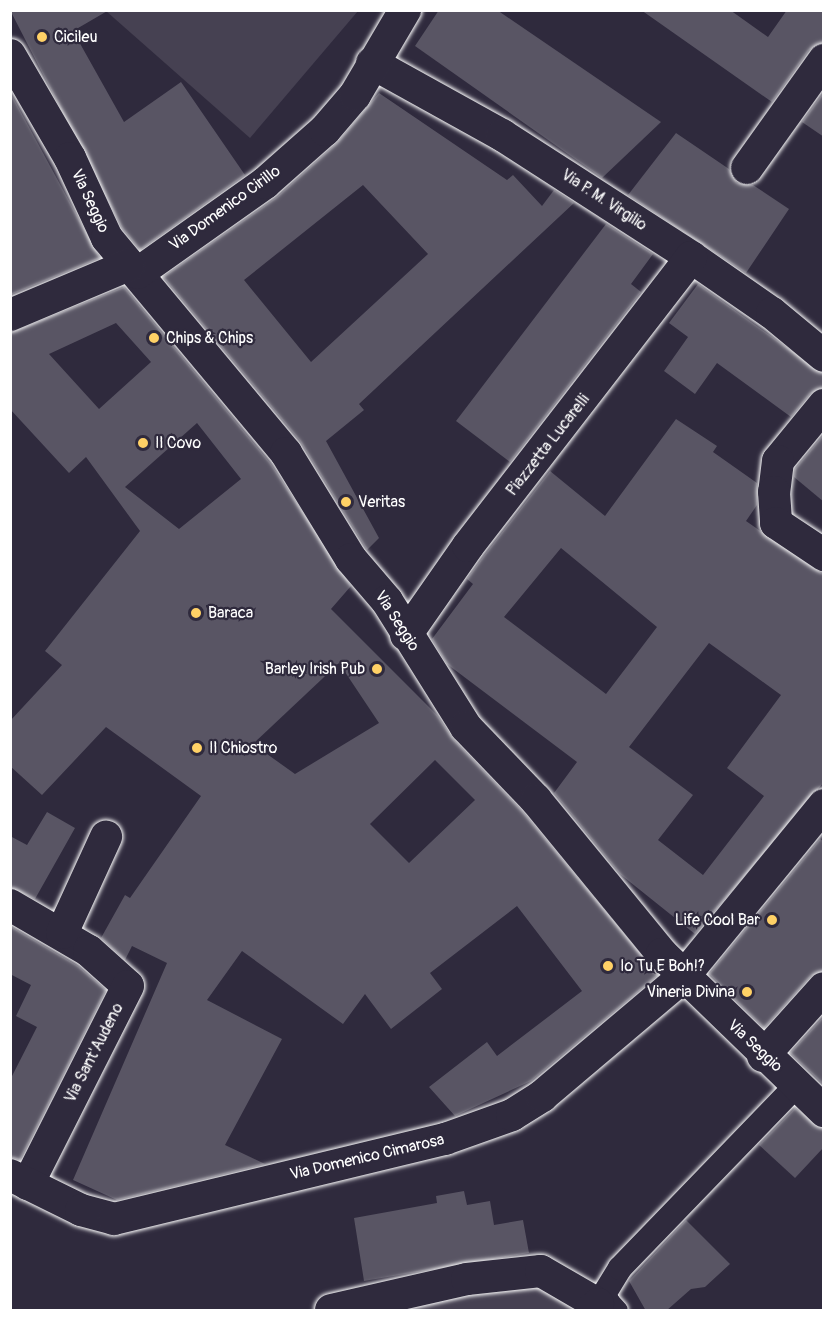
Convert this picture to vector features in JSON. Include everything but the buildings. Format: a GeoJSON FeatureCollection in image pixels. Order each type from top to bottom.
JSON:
{"type":"FeatureCollection","features":[{"type":"Feature","properties":{"kind":"street","name":"Via Domenico Cirillo"},"geometry":{"type":"LineString","coordinates":[[10,315],[134,269],[265,183],[325,130],[355,95],[400,18]]}},
{"type":"Feature","properties":{"kind":"street","name":"Via Seggio"},"geometry":{"type":"LineString","coordinates":[[10,55],[70,158],[107,238],[286,453],[351,559],[387,601],[466,727],[536,800],[684,976],[763,1056],[824,1111]]}},
{"type":"Feature","properties":{"kind":"street"},"geometry":{"type":"LineString","coordinates":[[747,168],[824,60]]}},
{"type":"Feature","properties":{"kind":"street","name":"Via P. M. Virgilio"},"geometry":{"type":"LineString","coordinates":[[372,63],[502,135],[691,257],[772,313],[824,356]]}},
{"type":"Feature","properties":{"kind":"street","name":"Piazzetta Lucarelli"},"geometry":{"type":"LineString","coordinates":[[406,634],[468,546],[691,257]]}},
{"type":"Feature","properties":{"kind":"street"},"geometry":{"type":"LineString","coordinates":[[824,405],[778,461],[774,492],[776,523],[824,555]]}},
{"type":"Feature","properties":{"kind":"street","name":"Via Domenico Cimarosa"},"geometry":{"type":"LineString","coordinates":[[19,1180],[81,1210],[114,1219],[445,1139],[512,1115],[542,1096],[684,976],[824,805]]}},
{"type":"Feature","properties":{"kind":"street"},"geometry":{"type":"LineString","coordinates":[[62,933],[106,837]]}},
{"type":"Feature","properties":{"kind":"street","name":"Via Sant'Audeno"},"geometry":{"type":"LineString","coordinates":[[10,905],[62,933],[128,986],[19,1180]]}},
{"type":"Feature","properties":{"kind":"street"},"geometry":{"type":"LineString","coordinates":[[763,1056],[824,988]]}},
{"type":"Feature","properties":{"kind":"street"},"geometry":{"type":"LineString","coordinates":[[331,1311],[467,1279],[541,1271],[603,1308],[620,1268],[797,1085]]}},
{"type":"Feature","properties":{"kind":"shaded area"},"geometry":{"type":"Polygon","coordinates":[[[106,11],[358,11],[250,138],[106,11]]]}},
{"type":"Feature","properties":{"kind":"shaded area"},"geometry":{"type":"Polygon","coordinates":[[[546,1286],[569,1295],[574,1309],[389,1310],[449,1296],[546,1286]]]}},
{"type":"Feature","properties":{"kind":"place","name":"Cicileu"},"geometry":{"type":"Point","coordinates":[42,37]}},
{"type":"Feature","properties":{"kind":"place","name":"Chips & Chips"},"geometry":{"type":"Point","coordinates":[154,338]}},
{"type":"Feature","properties":{"kind":"place","name":"Il Covo"},"geometry":{"type":"Point","coordinates":[143,443]}},
{"type":"Feature","properties":{"kind":"place","name":"Veritas"},"geometry":{"type":"Point","coordinates":[346,502]}},
{"type":"Feature","properties":{"kind":"place","name":"Baraca"},"geometry":{"type":"Point","coordinates":[196,613]}},
{"type":"Feature","properties":{"kind":"place","name":"Barley Irish Pub"},"geometry":{"type":"Point","coordinates":[377,669]}},
{"type":"Feature","properties":{"kind":"place","name":"Il Chiostro"},"geometry":{"type":"Point","coordinates":[197,748]}},
{"type":"Feature","properties":{"kind":"place","name":"Life Cool Bar"},"geometry":{"type":"Point","coordinates":[772,920]}},
{"type":"Feature","properties":{"kind":"place","name":"Io Tu E Boh!?"},"geometry":{"type":"Point","coordinates":[608,966]}},
{"type":"Feature","properties":{"kind":"place","name":"Vineria Divina"},"geometry":{"type":"Point","coordinates":[747,992]}}]}
